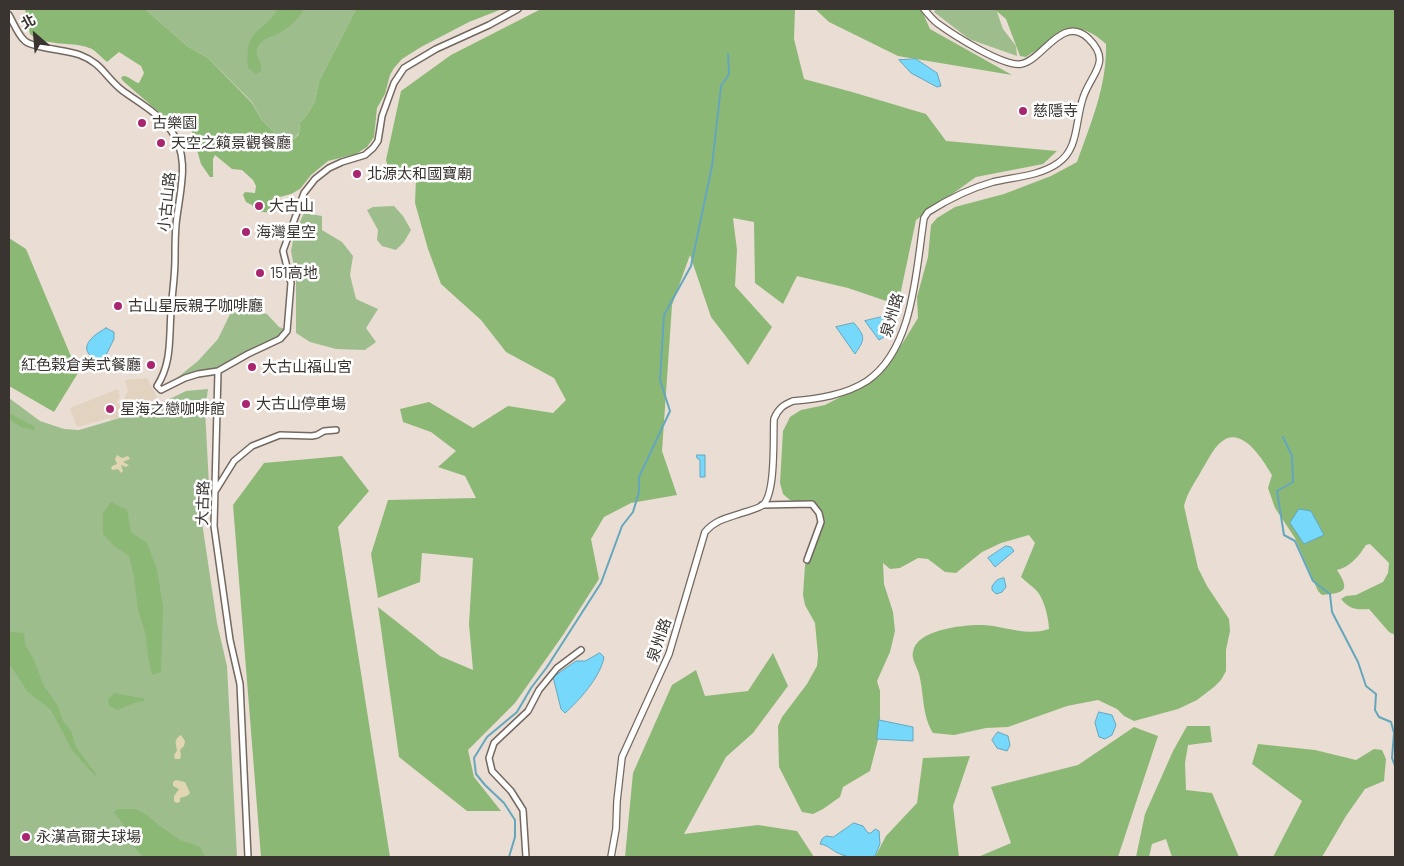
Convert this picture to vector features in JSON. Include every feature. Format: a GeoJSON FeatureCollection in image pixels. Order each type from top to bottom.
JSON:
{"type":"FeatureCollection","features":[{"type":"Feature","properties":{"kind":"street"},"geometry":{"type":"LineString","coordinates":[[218,371],[280,339],[287,332],[291,283],[283,251],[304,192],[315,179],[329,168],[365,155],[373,148],[378,141],[382,116],[394,83],[404,68],[436,49],[518,9]]}},
{"type":"Feature","properties":{"kind":"street","name":"泉州路"},"geometry":{"type":"LineString","coordinates":[[610,857],[616,829],[622,757],[669,654],[705,532],[711,524],[751,511],[762,505],[769,497],[771,490],[774,418],[780,409],[793,402],[838,394],[865,382],[884,365],[894,350],[903,330],[924,218],[928,212],[982,186],[1048,169],[1059,163],[1070,153],[1074,141],[1079,108],[1100,64],[1101,56],[1090,40],[1082,33],[1074,32],[1050,42],[1033,60],[1020,64],[1008,62],[993,57],[939,24],[924,9]]}},
{"type":"Feature","properties":{"kind":"street","name":"小古山路"},"geometry":{"type":"LineString","coordinates":[[9,15],[25,41],[34,45],[71,52],[92,59],[119,88],[160,119],[176,139],[183,172],[176,225],[175,276],[169,355],[166,368],[157,386],[161,390],[184,378],[218,371]]}},
{"type":"Feature","properties":{"kind":"street","name":"大古路"},"geometry":{"type":"LineString","coordinates":[[218,371],[214,526],[230,640],[240,684],[248,857]]}},
{"type":"Feature","properties":{"kind":"street"},"geometry":{"type":"LineString","coordinates":[[216,490],[234,461],[252,446],[280,434],[312,436],[324,430],[336,430]]}},
{"type":"Feature","properties":{"kind":"street"},"geometry":{"type":"LineString","coordinates":[[762,505],[812,504],[819,513],[820,522],[807,560]]}},
{"type":"Feature","properties":{"kind":"street"},"geometry":{"type":"LineString","coordinates":[[526,857],[523,810],[492,770],[489,758],[494,743],[528,711],[540,690],[557,668],[581,650]]}},
{"type":"Feature","properties":{"kind":"shaded area","name":"星海之戀咖啡館"},"geometry":{"type":"Polygon","coordinates":[[[147,378],[157,397],[138,411],[111,421],[110,418],[77,427],[70,408],[118,389],[120,397],[117,402],[120,405],[128,391],[125,380],[147,378]]]}},
{"type":"Feature","properties":{"kind":"green space"},"geometry":{"type":"Polygon","coordinates":[[[25,9],[145,9],[187,46],[208,58],[252,103],[261,119],[274,132],[289,142],[299,134],[300,122],[307,115],[315,101],[319,81],[356,9],[502,9],[469,22],[402,59],[390,75],[385,94],[377,108],[374,137],[367,147],[356,154],[328,161],[311,175],[300,189],[291,194],[272,199],[270,203],[272,213],[255,211],[252,205],[246,202],[243,195],[245,192],[255,193],[256,186],[253,180],[242,170],[232,169],[215,155],[213,159],[213,177],[210,177],[201,164],[190,125],[182,121],[178,122],[167,119],[123,81],[121,78],[125,76],[139,83],[144,73],[141,66],[119,52],[107,62],[92,49],[78,45],[43,41],[36,38],[30,34],[25,9]]]}},
{"type":"Feature","properties":{"kind":"green space"},"geometry":{"type":"Polygon","coordinates":[[[145,9],[356,9],[319,81],[315,101],[307,115],[300,122],[299,133],[289,142],[274,132],[261,119],[252,102],[208,58],[187,46],[145,9]]]}},
{"type":"Feature","properties":{"kind":"green space"},"geometry":{"type":"Polygon","coordinates":[[[278,9],[304,9],[290,26],[263,41],[259,46],[257,54],[261,71],[256,74],[248,68],[251,38],[278,9]]]}},
{"type":"Feature","properties":{"kind":"green space"},"geometry":{"type":"Polygon","coordinates":[[[541,9],[795,9],[794,39],[804,79],[926,114],[946,141],[1057,151],[1043,164],[976,177],[916,220],[898,305],[848,288],[797,276],[783,304],[755,283],[754,222],[733,218],[737,250],[735,286],[772,327],[748,365],[711,317],[690,255],[672,305],[662,451],[677,495],[631,503],[604,517],[591,539],[599,579],[563,635],[515,703],[468,750],[474,777],[501,811],[467,811],[399,757],[378,607],[440,656],[473,670],[469,624],[473,558],[422,553],[420,582],[378,598],[371,554],[388,500],[476,498],[465,476],[438,467],[456,451],[431,432],[403,422],[400,409],[429,402],[473,428],[508,406],[553,413],[566,400],[554,378],[506,352],[481,320],[441,284],[428,249],[415,203],[416,179],[391,177],[386,160],[401,91],[451,55],[541,9]]]}},
{"type":"Feature","properties":{"kind":"green space"},"geometry":{"type":"Polygon","coordinates":[[[815,9],[921,9],[930,29],[1012,75],[898,56],[829,22],[815,9]]]}},
{"type":"Feature","properties":{"kind":"green space"},"geometry":{"type":"Polygon","coordinates":[[[936,9],[996,9],[1003,29],[1016,46],[1017,56],[969,39],[934,12],[936,9]]]}},
{"type":"Feature","properties":{"kind":"green space"},"geometry":{"type":"Polygon","coordinates":[[[994,9],[1395,9],[1395,635],[1389,632],[1369,609],[1353,608],[1341,599],[1346,596],[1356,595],[1383,582],[1388,573],[1389,563],[1370,544],[1366,545],[1354,560],[1337,570],[1344,582],[1343,590],[1322,595],[1318,591],[1295,538],[1275,508],[1268,488],[1272,475],[1257,453],[1243,440],[1236,437],[1228,438],[1213,451],[1189,491],[1184,506],[1198,568],[1207,586],[1229,619],[1230,631],[1226,650],[1226,671],[1214,687],[1197,700],[1178,709],[1134,721],[1124,716],[1117,709],[1098,700],[1067,706],[1008,727],[986,728],[954,735],[933,733],[925,712],[921,681],[913,657],[916,645],[922,638],[940,630],[962,626],[980,625],[1031,632],[1049,629],[1044,603],[1036,590],[1021,577],[1035,543],[1029,535],[1001,543],[982,552],[956,573],[945,572],[928,559],[918,558],[900,568],[890,569],[883,563],[884,584],[893,612],[895,631],[890,652],[877,681],[880,691],[880,732],[870,771],[843,787],[840,797],[823,809],[813,814],[802,812],[779,767],[778,726],[782,717],[807,684],[817,666],[818,655],[815,623],[805,605],[803,595],[805,565],[822,530],[818,510],[810,504],[790,500],[783,494],[780,483],[783,431],[790,417],[801,410],[825,405],[852,391],[875,372],[902,344],[918,318],[917,297],[928,257],[931,225],[937,218],[955,207],[1004,194],[1051,176],[1077,162],[1093,119],[1101,90],[1106,60],[1106,44],[1097,37],[1083,30],[1074,31],[1052,41],[1026,57],[1020,56],[1006,19],[994,9]]]}},
{"type":"Feature","properties":{"kind":"green space"},"geometry":{"type":"Polygon","coordinates":[[[394,206],[403,216],[411,230],[404,242],[396,250],[382,246],[377,240],[378,230],[367,210],[373,207],[394,206]]]}},
{"type":"Feature","properties":{"kind":"green space"},"geometry":{"type":"Polygon","coordinates":[[[304,213],[322,216],[322,230],[342,242],[353,256],[350,275],[356,299],[378,309],[366,328],[376,342],[365,350],[336,349],[310,342],[296,333],[296,277],[291,251],[294,235],[304,213]]]}},
{"type":"Feature","properties":{"kind":"green space"},"geometry":{"type":"Polygon","coordinates":[[[9,238],[26,249],[78,373],[54,412],[9,386],[9,238]]]}},
{"type":"Feature","properties":{"kind":"green space"},"geometry":{"type":"Polygon","coordinates":[[[233,308],[267,314],[279,327],[285,329],[278,338],[247,351],[218,369],[199,371],[173,381],[198,361],[218,339],[233,308]]]}},
{"type":"Feature","properties":{"kind":"green space","name":"永漢高爾夫球場"},"geometry":{"type":"Polygon","coordinates":[[[208,389],[205,410],[209,485],[200,509],[217,623],[227,666],[237,857],[9,857],[9,398],[40,421],[64,429],[79,430],[147,410],[186,391],[208,389]]]}},
{"type":"Feature","properties":{"kind":"green space"},"geometry":{"type":"Polygon","coordinates":[[[9,413],[35,427],[34,430],[21,427],[9,419],[9,413]]]}},
{"type":"Feature","properties":{"kind":"green space"},"geometry":{"type":"Polygon","coordinates":[[[342,456],[369,491],[338,527],[390,857],[261,857],[233,505],[264,463],[342,456]]]}},
{"type":"Feature","properties":{"kind":"green space"},"geometry":{"type":"Polygon","coordinates":[[[111,502],[127,510],[131,532],[147,543],[157,569],[163,607],[161,672],[152,675],[129,556],[114,546],[103,534],[103,513],[111,502]]]}},
{"type":"Feature","properties":{"kind":"green space"},"geometry":{"type":"Polygon","coordinates":[[[9,627],[11,632],[24,633],[25,644],[34,660],[44,686],[58,706],[63,721],[71,731],[76,747],[96,774],[95,776],[72,750],[51,710],[28,692],[10,665],[9,627]]]}},
{"type":"Feature","properties":{"kind":"green space"},"geometry":{"type":"Polygon","coordinates":[[[773,653],[788,686],[753,733],[726,757],[684,834],[758,825],[797,831],[814,857],[625,857],[633,773],[672,685],[696,670],[705,696],[748,691],[773,653]]]}},
{"type":"Feature","properties":{"kind":"green space"},"geometry":{"type":"Polygon","coordinates":[[[114,693],[145,699],[118,710],[109,706],[108,699],[114,693]]]}},
{"type":"Feature","properties":{"kind":"green space"},"geometry":{"type":"Polygon","coordinates":[[[1187,726],[1210,726],[1212,742],[1188,745],[1185,763],[1186,790],[1212,793],[1239,857],[1172,857],[1166,839],[1152,844],[1149,857],[1136,857],[1145,814],[1173,751],[1187,726]]]}},
{"type":"Feature","properties":{"kind":"green space"},"geometry":{"type":"Polygon","coordinates":[[[1134,727],[1158,736],[1118,857],[978,857],[1011,843],[991,787],[1078,765],[1134,727]]]}},
{"type":"Feature","properties":{"kind":"green space"},"geometry":{"type":"Polygon","coordinates":[[[1258,744],[1315,750],[1356,760],[1374,749],[1382,750],[1386,759],[1384,781],[1365,789],[1346,816],[1322,857],[1273,857],[1302,801],[1252,764],[1258,744]]]}},
{"type":"Feature","properties":{"kind":"green space"},"geometry":{"type":"Polygon","coordinates":[[[970,756],[953,806],[959,857],[875,857],[886,836],[917,803],[923,758],[970,756]]]}},
{"type":"Feature","properties":{"kind":"green space"},"geometry":{"type":"Polygon","coordinates":[[[117,809],[136,809],[147,815],[180,840],[200,847],[205,857],[143,857],[130,841],[122,823],[114,813],[117,809]]]}},
{"type":"Feature","properties":{"kind":"sand"},"geometry":{"type":"Polygon","coordinates":[[[117,455],[122,458],[128,456],[130,459],[123,462],[129,465],[126,467],[121,465],[123,471],[121,473],[118,469],[111,469],[112,466],[117,464],[115,459],[117,455]]]}},
{"type":"Feature","properties":{"kind":"sand"},"geometry":{"type":"Polygon","coordinates":[[[181,735],[185,741],[184,746],[180,750],[180,759],[175,759],[174,755],[177,751],[176,740],[181,735]]]}},
{"type":"Feature","properties":{"kind":"sand"},"geometry":{"type":"Polygon","coordinates":[[[176,780],[185,782],[190,793],[180,798],[180,802],[176,803],[174,796],[179,789],[173,786],[173,782],[176,780]]]}},
{"type":"Feature","properties":{"kind":"water"},"geometry":{"type":"Polygon","coordinates":[[[916,59],[937,73],[941,86],[937,87],[911,73],[899,60],[916,59]]]}},
{"type":"Feature","properties":{"kind":"water"},"geometry":{"type":"Polygon","coordinates":[[[882,317],[886,326],[884,337],[879,340],[865,321],[882,317]]]}},
{"type":"Feature","properties":{"kind":"water"},"geometry":{"type":"Polygon","coordinates":[[[854,323],[863,338],[855,354],[836,327],[854,323]]]}},
{"type":"Feature","properties":{"kind":"water"},"geometry":{"type":"Polygon","coordinates":[[[106,328],[114,332],[114,339],[105,357],[97,360],[87,351],[88,342],[106,328]]]}},
{"type":"Feature","properties":{"kind":"water"},"geometry":{"type":"Polygon","coordinates":[[[697,455],[705,455],[705,477],[700,477],[700,460],[697,458],[697,455]]]}},
{"type":"Feature","properties":{"kind":"water"},"geometry":{"type":"Polygon","coordinates":[[[1299,509],[1311,511],[1324,535],[1304,544],[1290,523],[1299,509]]]}},
{"type":"Feature","properties":{"kind":"water"},"geometry":{"type":"Polygon","coordinates":[[[1006,546],[1011,547],[1014,551],[995,567],[988,558],[1006,546]]]}},
{"type":"Feature","properties":{"kind":"water"},"geometry":{"type":"Polygon","coordinates":[[[1004,578],[1006,587],[1002,592],[996,594],[992,590],[992,586],[997,580],[1004,578]]]}},
{"type":"Feature","properties":{"kind":"water"},"geometry":{"type":"Polygon","coordinates":[[[600,653],[604,657],[599,672],[583,695],[565,713],[561,709],[553,677],[576,661],[585,661],[600,653]]]}},
{"type":"Feature","properties":{"kind":"water"},"geometry":{"type":"Polygon","coordinates":[[[1099,712],[1112,715],[1116,725],[1112,735],[1105,739],[1099,737],[1095,723],[1099,712]]]}},
{"type":"Feature","properties":{"kind":"water"},"geometry":{"type":"Polygon","coordinates":[[[879,720],[913,727],[913,741],[877,739],[879,720]]]}},
{"type":"Feature","properties":{"kind":"water"},"geometry":{"type":"Polygon","coordinates":[[[998,732],[1008,736],[1010,745],[1007,751],[997,748],[992,740],[998,732]]]}},
{"type":"Feature","properties":{"kind":"water"},"geometry":{"type":"Polygon","coordinates":[[[854,823],[863,826],[868,833],[875,829],[879,831],[880,844],[875,856],[851,857],[842,855],[820,844],[826,836],[833,837],[854,823]]]}},
{"type":"Feature","properties":{"kind":"waterway"},"geometry":{"type":"LineString","coordinates":[[509,857],[515,837],[515,820],[504,803],[476,774],[474,758],[487,737],[517,712],[601,583],[622,526],[633,512],[639,492],[639,477],[670,411],[660,380],[664,315],[691,266],[712,166],[721,86],[729,74],[728,54]]}},
{"type":"Feature","properties":{"kind":"waterway"},"geometry":{"type":"LineString","coordinates":[[1283,437],[1292,456],[1293,482],[1277,491],[1284,535],[1295,541],[1313,581],[1330,594],[1332,612],[1358,662],[1366,686],[1376,694],[1375,710],[1379,717],[1391,722],[1394,733],[1392,758],[1395,766]]}},
{"type":"Feature","properties":{"kind":"place","name":"慈隱寺"},"geometry":{"type":"Point","coordinates":[1023,111]}},
{"type":"Feature","properties":{"kind":"place","name":"古樂園"},"geometry":{"type":"Point","coordinates":[142,123]}},
{"type":"Feature","properties":{"kind":"place","name":"天空之籟景觀餐廳"},"geometry":{"type":"Point","coordinates":[161,143]}},
{"type":"Feature","properties":{"kind":"place","name":"北源太和國寶廟"},"geometry":{"type":"Point","coordinates":[357,174]}},
{"type":"Feature","properties":{"kind":"place","name":"大古山"},"geometry":{"type":"Point","coordinates":[259,206]}},
{"type":"Feature","properties":{"kind":"place","name":"海灣星空"},"geometry":{"type":"Point","coordinates":[246,232]}},
{"type":"Feature","properties":{"kind":"place","name":"151高地"},"geometry":{"type":"Point","coordinates":[260,273]}},
{"type":"Feature","properties":{"kind":"place","name":"古山星辰親子咖啡廳"},"geometry":{"type":"Point","coordinates":[118,306]}},
{"type":"Feature","properties":{"kind":"place","name":"紅色榖倉美式餐廳"},"geometry":{"type":"Point","coordinates":[151,365]}},
{"type":"Feature","properties":{"kind":"place","name":"大古山福山宮"},"geometry":{"type":"Point","coordinates":[252,367]}},
{"type":"Feature","properties":{"kind":"place","name":"大古山停車場"},"geometry":{"type":"Point","coordinates":[246,404]}},
{"type":"Feature","properties":{"kind":"place","name":"星海之戀咖啡館"},"geometry":{"type":"Point","coordinates":[110,409]}},
{"type":"Feature","properties":{"kind":"place","name":"永漢高爾夫球場"},"geometry":{"type":"Point","coordinates":[26,837]}}]}
